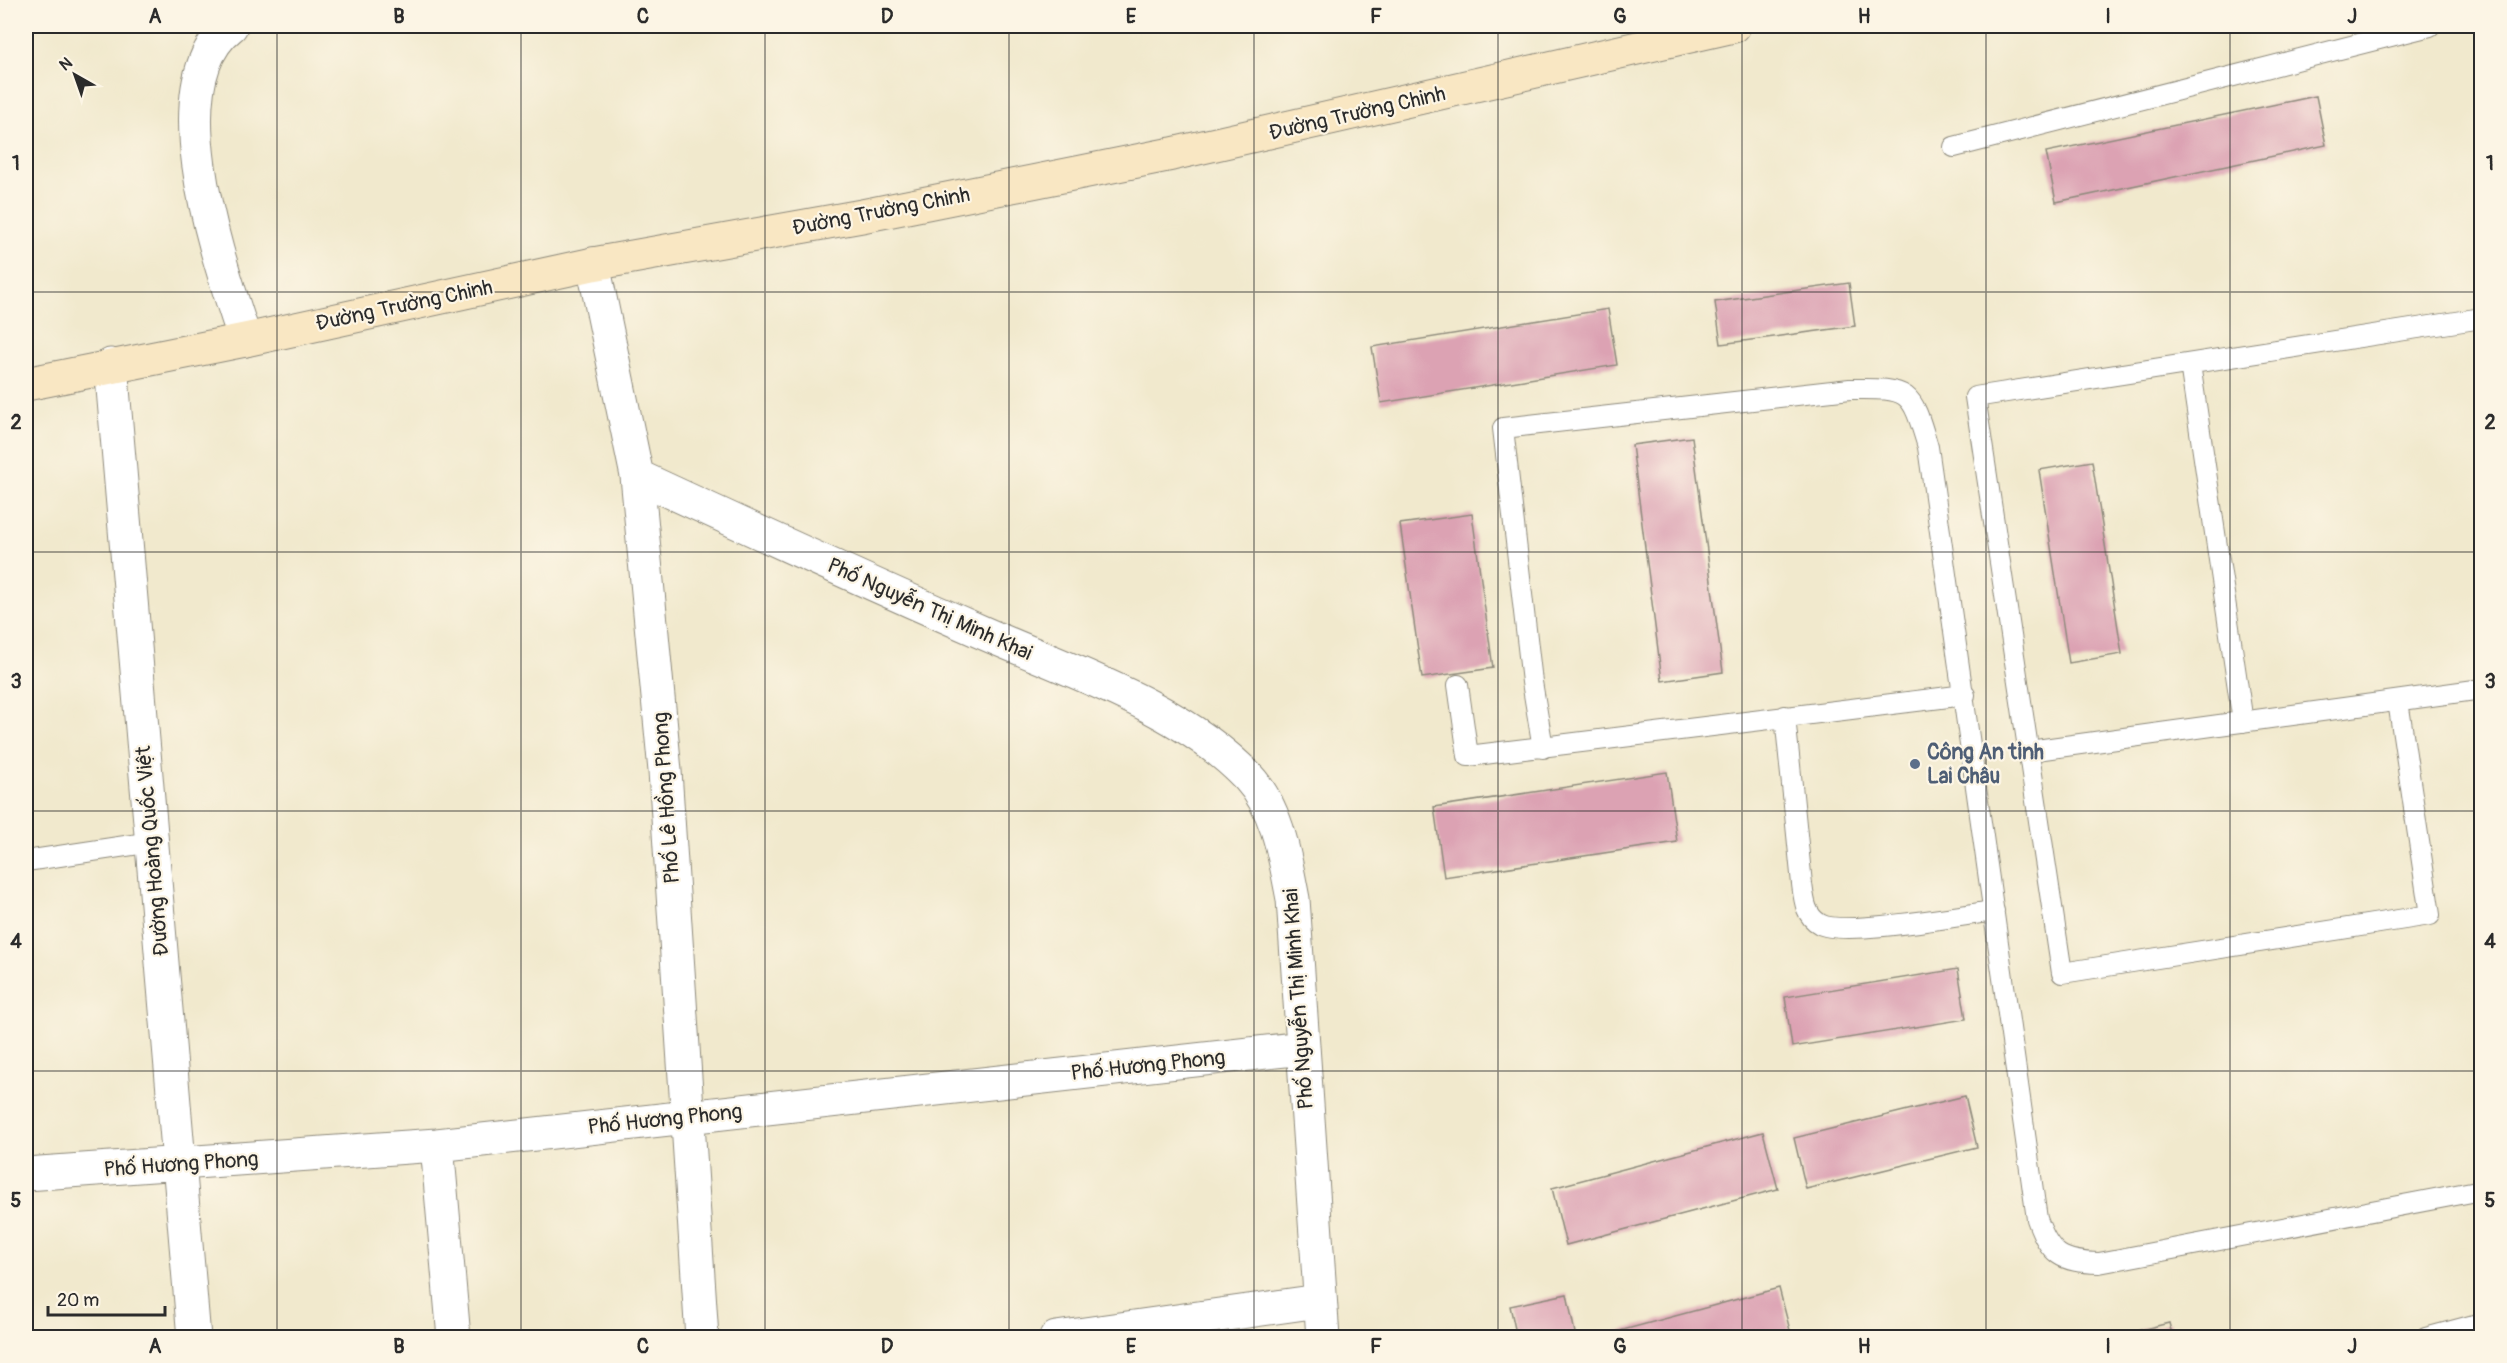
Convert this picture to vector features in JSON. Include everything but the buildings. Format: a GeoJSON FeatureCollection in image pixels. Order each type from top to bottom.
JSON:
{"type":"FeatureCollection","features":[{"type":"Feature","properties":{"kind":"main road","name":"Đường Trường Chinh"},"geometry":{"type":"LineString","coordinates":[[26,384],[111,365],[244,340],[593,264],[862,216],[1172,154],[1734,26]]}},
{"type":"Feature","properties":{"kind":"street"},"geometry":{"type":"LineString","coordinates":[[231,26],[220,34],[205,61],[195,105],[197,147],[215,244],[244,340]]}},
{"type":"Feature","properties":{"kind":"street","name":"Phố Lê Hồng Phong"},"geometry":{"type":"LineString","coordinates":[[593,264],[637,477],[665,771],[702,1338]]}},
{"type":"Feature","properties":{"kind":"street","name":"Đường Hoàng Quốc Việt"},"geometry":{"type":"LineString","coordinates":[[111,365],[194,1338]]}},
{"type":"Feature","properties":{"kind":"street","name":"Phố Nguyễn Thị Minh Khai"},"geometry":{"type":"LineString","coordinates":[[637,477],[828,565],[1120,694],[1186,726],[1224,753],[1250,779],[1267,806],[1281,842],[1293,899],[1323,1338]]}},
{"type":"Feature","properties":{"kind":"street","name":"Phố Hương Phong"},"geometry":{"type":"LineString","coordinates":[[26,1174],[437,1145],[1303,1048]]}},
{"type":"Feature","properties":{"kind":"street"},"geometry":{"type":"LineString","coordinates":[[437,1145],[454,1338]]}},
{"type":"Feature","properties":{"kind":"street"},"geometry":{"type":"LineString","coordinates":[[1056,1338],[1319,1301]]}},
{"type":"Feature","properties":{"kind":"lane"},"geometry":{"type":"LineString","coordinates":[[1954,147],[2430,26]]}},
{"type":"Feature","properties":{"kind":"lane"},"geometry":{"type":"LineString","coordinates":[[2398,701],[2430,915],[2062,973],[1975,397],[2481,318]]}},
{"type":"Feature","properties":{"kind":"lane"},"geometry":{"type":"LineString","coordinates":[[2190,364],[2243,722]]}},
{"type":"Feature","properties":{"kind":"lane"},"geometry":{"type":"LineString","coordinates":[[1543,748],[1531,670],[1503,428],[1850,389],[1880,388],[1901,392],[1915,404],[1928,447],[1965,695],[2037,1219],[2044,1239],[2056,1255],[2076,1262],[2099,1263],[2481,1190]]}},
{"type":"Feature","properties":{"kind":"lane"},"geometry":{"type":"LineString","coordinates":[[1458,685],[1468,756],[1965,695]]}},
{"type":"Feature","properties":{"kind":"lane"},"geometry":{"type":"LineString","coordinates":[[2029,751],[2481,689]]}},
{"type":"Feature","properties":{"kind":"lane"},"geometry":{"type":"LineString","coordinates":[[1785,716],[1802,884],[1806,908],[1813,919],[1821,925],[1848,929],[1994,911]]}},
{"type":"Feature","properties":{"kind":"lane"},"geometry":{"type":"LineString","coordinates":[[26,861],[152,842]]}},
{"type":"Feature","properties":{"kind":"lane"},"geometry":{"type":"LineString","coordinates":[[2426,1338],[2481,1323]]}},
{"type":"Feature","properties":{"kind":"place","name":"Công An tỉnh Lai Châu"},"geometry":{"type":"Point","coordinates":[1915,764]}}]}
